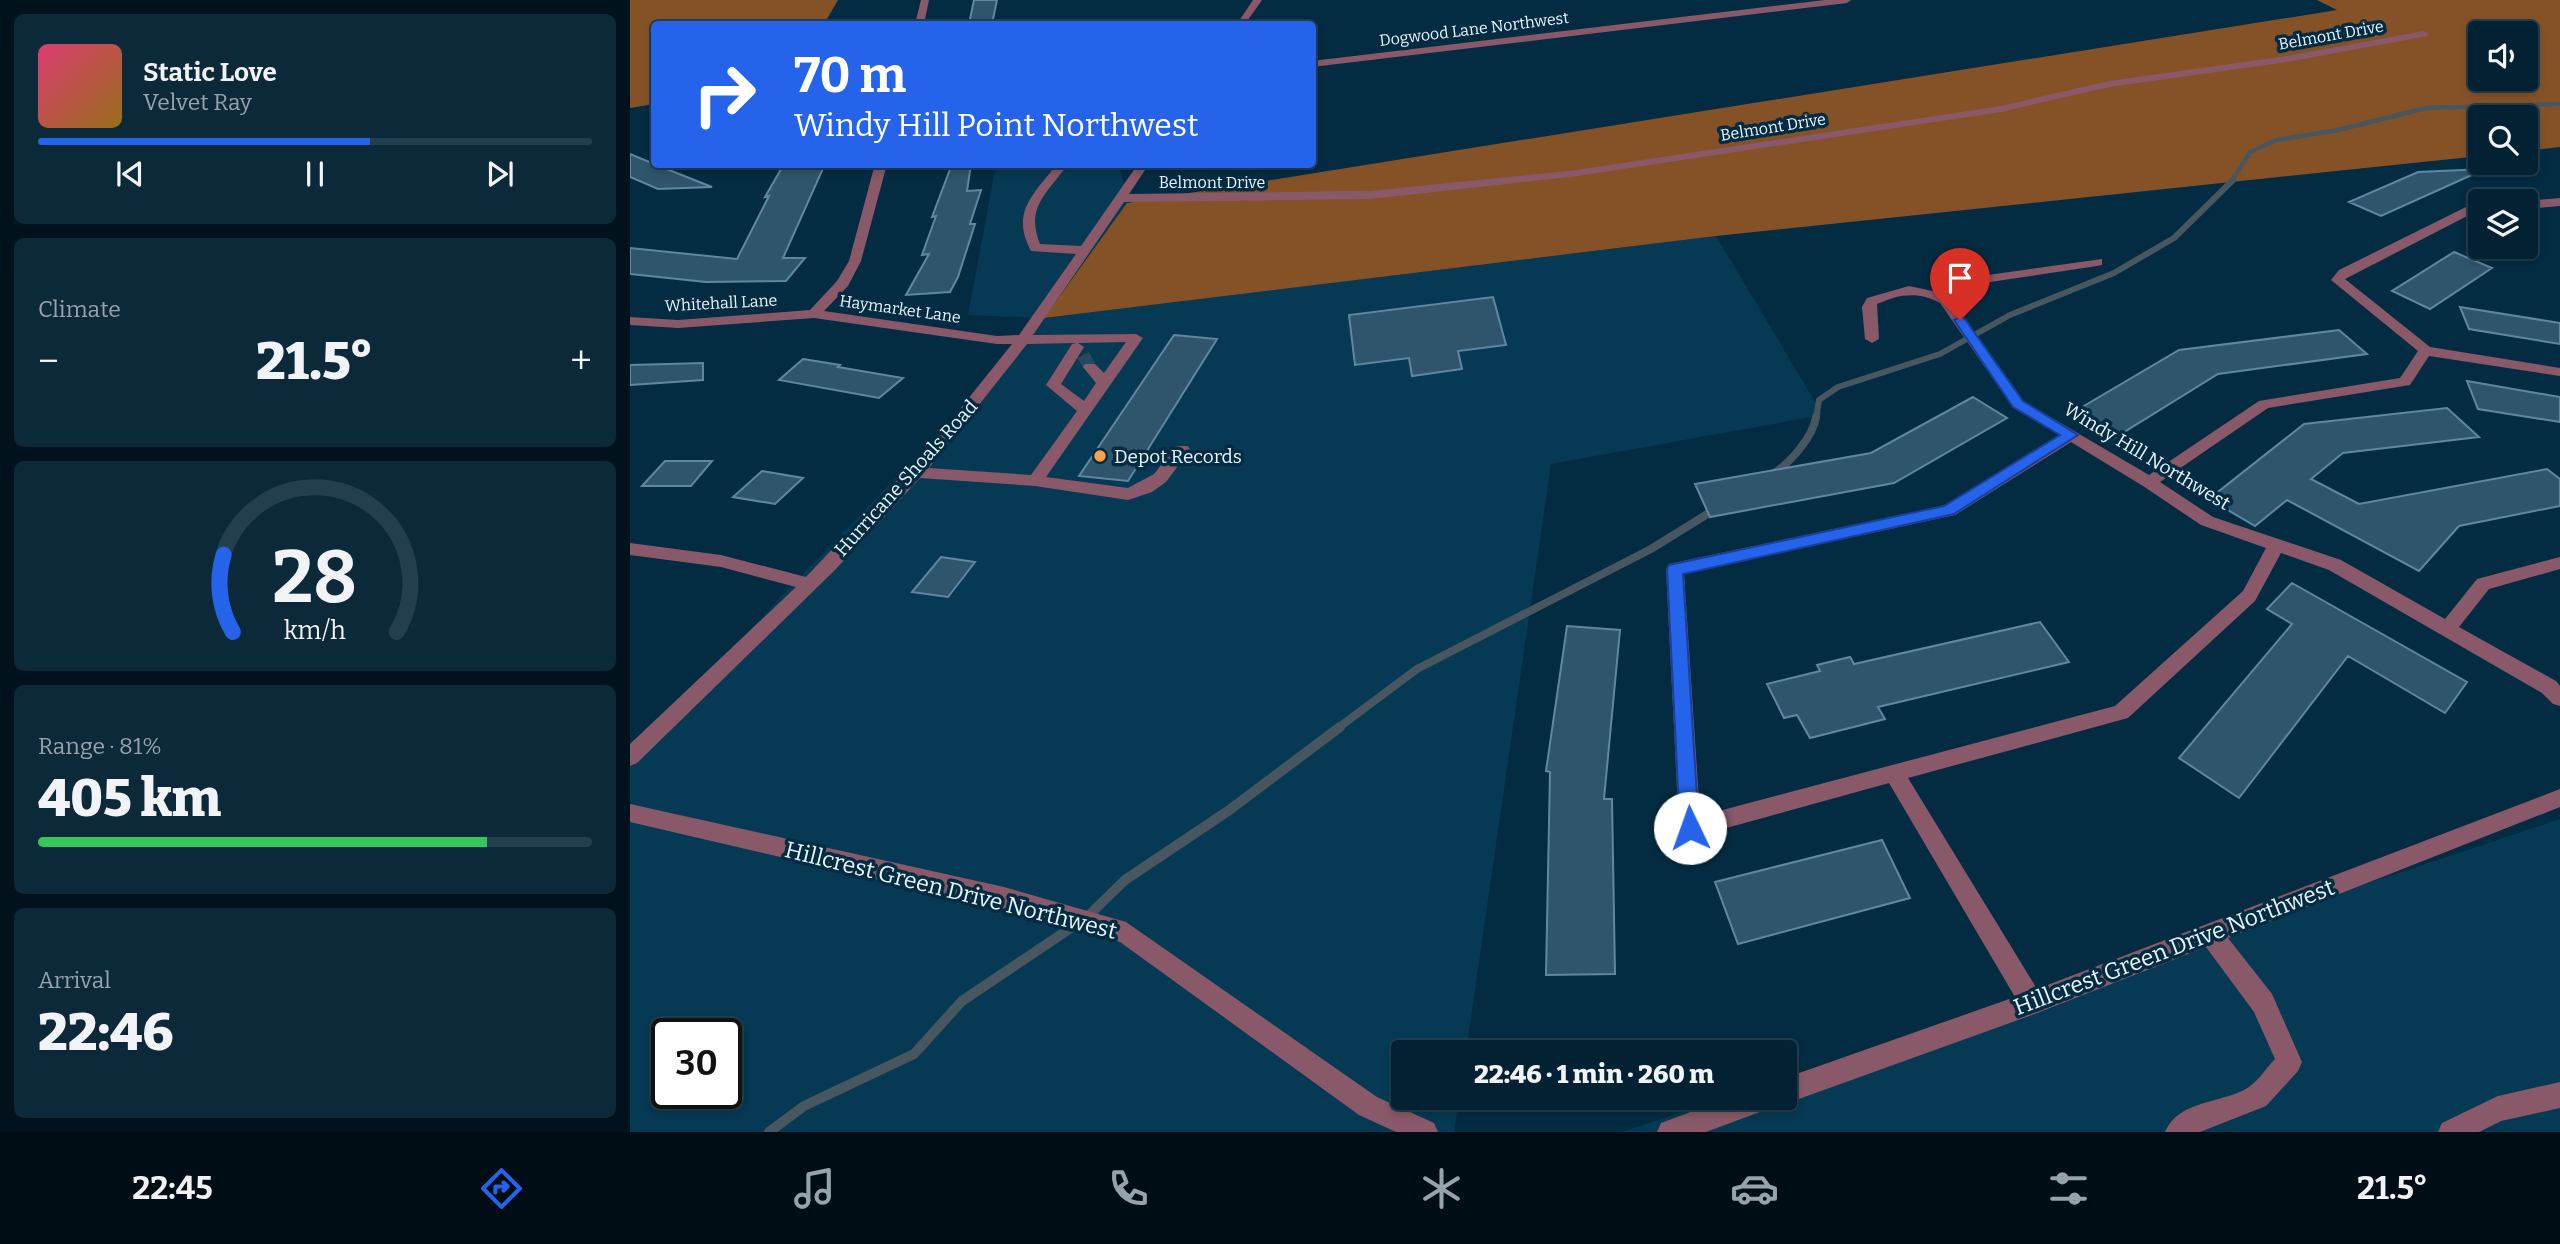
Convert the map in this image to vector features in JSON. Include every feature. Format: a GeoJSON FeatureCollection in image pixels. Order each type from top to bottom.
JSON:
{"type":"FeatureCollection","features":[{"type":"Feature","properties":{"kind":"street"},"geometry":{"type":"LineString","coordinates":[[920,21],[925,0]]}},
{"type":"Feature","properties":{"kind":"street"},"geometry":{"type":"LineString","coordinates":[[1243,21],[1258,0]]}},
{"type":"Feature","properties":{"kind":"street","name":"Dogwood Lane Northwest"},"geometry":{"type":"LineString","coordinates":[[1316,64],[1847,0]]}},
{"type":"Feature","properties":{"kind":"street","name":"Belmont Drive"},"geometry":{"type":"LineString","coordinates":[[1121,198],[1370,195],[1577,173],[2001,109],[2109,84],[2287,59],[2424,34]]}},
{"type":"Feature","properties":{"kind":"street","name":"Haymarket Lane"},"geometry":{"type":"LineString","coordinates":[[814,314],[843,283],[855,261],[880,168]]}},
{"type":"Feature","properties":{"kind":"street"},"geometry":{"type":"LineString","coordinates":[[1060,168],[1030,208],[1027,227],[1035,248],[1084,250]]}},
{"type":"Feature","properties":{"kind":"street","name":"Hurricane Shoals Road"},"geometry":{"type":"LineString","coordinates":[[630,757],[867,526],[941,444],[1022,341],[1141,168]]}},
{"type":"Feature","properties":{"kind":"street"},"geometry":{"type":"LineString","coordinates":[[2538,204],[2560,202]]}},
{"type":"Feature","properties":{"kind":"street"},"geometry":{"type":"LineString","coordinates":[[2468,211],[2344,273],[2338,280],[2427,351],[2560,372]]}},
{"type":"Feature","properties":{"kind":"street"},"geometry":{"type":"LineString","coordinates":[[1872,339],[1869,307],[1879,297],[1900,290],[1916,290],[1936,294],[1945,300],[1951,289],[1967,282],[2097,262]]}},
{"type":"Feature","properties":{"kind":"street","name":"Windy Hill Northwest"},"geometry":{"type":"LineString","coordinates":[[1945,300],[2018,404],[2149,482],[2207,521],[2334,565],[2549,687],[2560,698]]}},
{"type":"Feature","properties":{"kind":"street","name":"Haymarket Lane"},"geometry":{"type":"LineString","coordinates":[[814,314],[1022,341],[1080,352],[1136,338],[1104,383]]}},
{"type":"Feature","properties":{"kind":"street","name":"Whitehall Lane"},"geometry":{"type":"LineString","coordinates":[[630,321],[678,324],[814,314]]}},
{"type":"Feature","properties":{"kind":"street"},"geometry":{"type":"LineString","coordinates":[[2149,482],[2264,404],[2404,383],[2416,362],[2427,351]]}},
{"type":"Feature","properties":{"kind":"street"},"geometry":{"type":"LineString","coordinates":[[1035,481],[1086,410],[1104,383],[1080,352],[1053,385],[1086,410]]}},
{"type":"Feature","properties":{"kind":"street"},"geometry":{"type":"LineString","coordinates":[[2071,435],[1949,511],[1675,569],[1690,828],[2121,712],[2249,596],[2276,545]]}},
{"type":"Feature","properties":{"kind":"street"},"geometry":{"type":"LineString","coordinates":[[916,472],[1035,481],[1128,494],[1142,491],[1166,475],[1182,450]]}},
{"type":"Feature","properties":{"kind":"street"},"geometry":{"type":"LineString","coordinates":[[630,549],[721,561],[809,584]]}},
{"type":"Feature","properties":{"kind":"street"},"geometry":{"type":"LineString","coordinates":[[2447,629],[2483,584],[2560,563]]}},
{"type":"Feature","properties":{"kind":"street"},"geometry":{"type":"LineString","coordinates":[[1894,773],[2032,1003]]}},
{"type":"Feature","properties":{"kind":"street","name":"Hillcrest Green Drive Northwest"},"geometry":{"type":"LineString","coordinates":[[1797,1087],[2032,1003],[2560,798]]}},
{"type":"Feature","properties":{"kind":"street","name":"Hillcrest Green Drive Northwest"},"geometry":{"type":"LineString","coordinates":[[630,813],[1004,898],[1126,933],[1368,1106],[1425,1132]]}},
{"type":"Feature","properties":{"kind":"street"},"geometry":{"type":"LineString","coordinates":[[2178,1132],[2198,1118],[2257,1097],[2288,1062],[2263,1003],[2210,934]]}},
{"type":"Feature","properties":{"kind":"street"},"geometry":{"type":"LineString","coordinates":[[2451,1132],[2498,1109],[2560,1095]]}},
{"type":"Feature","properties":{"kind":"street"},"geometry":{"type":"LineString","coordinates":[[1670,1132],[1732,1110]]}},
{"type":"Feature","properties":{"kind":"shaded area"},"geometry":{"type":"Polygon","coordinates":[[[630,0],[838,0],[826,21],[651,21],[651,104],[630,108],[630,0]]]}},
{"type":"Feature","properties":{"kind":"shaded area"},"geometry":{"type":"Polygon","coordinates":[[[2317,0],[2560,0],[2560,147],[2538,150],[2538,105],[2468,105],[2468,157],[1716,236],[1044,318],[1127,203],[2337,10],[2317,0]]]}},
{"type":"Feature","properties":{"kind":"shaded area"},"geometry":{"type":"Polygon","coordinates":[[[995,168],[1124,168],[1121,171],[1128,202],[1045,318],[1716,236],[1823,415],[1551,464],[1468,1040],[1391,1040],[1391,1110],[1457,1110],[1454,1132],[630,1132],[630,759],[798,579],[1025,345],[1043,318],[968,315],[995,168]]]}},
{"type":"Feature","properties":{"kind":"shaded area"},"geometry":{"type":"Polygon","coordinates":[[[2560,819],[2560,1132],[1622,1132],[1687,1110],[1797,1110],[1797,1074],[2560,819]]]}},
{"type":"Feature","properties":{"kind":"building"},"geometry":{"type":"Polygon","coordinates":[[[974,0],[997,0],[993,21],[970,21],[974,0]]]}},
{"type":"Feature","properties":{"kind":"building"},"geometry":{"type":"Polygon","coordinates":[[[630,154],[651,162],[651,168],[665,168],[712,187],[658,189],[630,177],[630,154]]]}},
{"type":"Feature","properties":{"kind":"building"},"geometry":{"type":"Polygon","coordinates":[[[782,168],[823,168],[783,258],[805,258],[786,281],[706,282],[630,274],[630,248],[737,259],[769,196],[765,197],[782,168]]]}},
{"type":"Feature","properties":{"kind":"building"},"geometry":{"type":"Polygon","coordinates":[[[950,168],[970,168],[967,191],[981,190],[970,224],[975,224],[958,277],[950,292],[906,295],[929,254],[922,255],[936,216],[932,217],[950,168]]]}},
{"type":"Feature","properties":{"kind":"building"},"geometry":{"type":"Polygon","coordinates":[[[2468,170],[2468,175],[2472,175],[2381,216],[2349,202],[2418,172],[2468,170]]]}},
{"type":"Feature","properties":{"kind":"building"},"geometry":{"type":"Polygon","coordinates":[[[2454,252],[2492,268],[2430,309],[2392,291],[2454,252]]]}},
{"type":"Feature","properties":{"kind":"building"},"geometry":{"type":"Polygon","coordinates":[[[1493,297],[1506,345],[1458,351],[1462,369],[1412,376],[1409,358],[1355,365],[1349,315],[1493,297]]]}},
{"type":"Feature","properties":{"kind":"building"},"geometry":{"type":"Polygon","coordinates":[[[2460,307],[2560,323],[2560,344],[2469,329],[2460,307]]]}},
{"type":"Feature","properties":{"kind":"building"},"geometry":{"type":"Polygon","coordinates":[[[2339,330],[2367,354],[2218,374],[2108,442],[2067,416],[2179,350],[2339,330]]]}},
{"type":"Feature","properties":{"kind":"building"},"geometry":{"type":"Polygon","coordinates":[[[1174,335],[1217,339],[1128,481],[1079,476],[1174,335]]]}},
{"type":"Feature","properties":{"kind":"building"},"geometry":{"type":"Polygon","coordinates":[[[803,359],[903,378],[879,398],[779,380],[803,359]]]}},
{"type":"Feature","properties":{"kind":"building"},"geometry":{"type":"Polygon","coordinates":[[[703,363],[703,380],[630,385],[630,365],[703,363]]]}},
{"type":"Feature","properties":{"kind":"building"},"geometry":{"type":"Polygon","coordinates":[[[2467,381],[2560,397],[2560,422],[2478,409],[2467,381]]]}},
{"type":"Feature","properties":{"kind":"building"},"geometry":{"type":"Polygon","coordinates":[[[1973,397],[2007,418],[1894,483],[1710,517],[1695,484],[1871,453],[1973,397]]]}},
{"type":"Feature","properties":{"kind":"building"},"geometry":{"type":"Polygon","coordinates":[[[2447,408],[2479,437],[2343,453],[2311,479],[2359,504],[2547,469],[2560,479],[2560,506],[2459,526],[2419,571],[2287,500],[2255,526],[2209,499],[2304,424],[2447,408]]]}},
{"type":"Feature","properties":{"kind":"building"},"geometry":{"type":"Polygon","coordinates":[[[665,461],[712,461],[691,486],[642,486],[665,461]]]}},
{"type":"Feature","properties":{"kind":"building"},"geometry":{"type":"Polygon","coordinates":[[[762,471],[803,478],[775,504],[733,497],[762,471]]]}},
{"type":"Feature","properties":{"kind":"building"},"geometry":{"type":"Polygon","coordinates":[[[941,557],[975,562],[948,597],[912,592],[941,557]]]}},
{"type":"Feature","properties":{"kind":"building"},"geometry":{"type":"Polygon","coordinates":[[[2292,583],[2467,682],[2445,713],[2348,656],[2239,798],[2179,758],[2292,624],[2267,609],[2292,583]]]}},
{"type":"Feature","properties":{"kind":"building"},"geometry":{"type":"Polygon","coordinates":[[[2040,622],[2069,662],[1878,707],[1885,719],[1810,738],[1797,715],[1784,718],[1767,684],[1820,671],[1817,665],[1850,657],[1854,664],[2040,622]]]}},
{"type":"Feature","properties":{"kind":"building"},"geometry":{"type":"Polygon","coordinates":[[[1567,626],[1620,630],[1604,799],[1612,799],[1615,974],[1546,975],[1550,772],[1546,771],[1567,626]]]}},
{"type":"Feature","properties":{"kind":"building"},"geometry":{"type":"Polygon","coordinates":[[[1882,840],[1910,898],[1738,944],[1715,882],[1882,840]]]}},
{"type":"Feature","properties":{"kind":"waterway"},"geometry":{"type":"LineString","coordinates":[[2231,182],[2250,152],[2276,140],[2338,130],[2426,108],[2560,104]]}},
{"type":"Feature","properties":{"kind":"waterway"},"geometry":{"type":"LineString","coordinates":[[1816,419],[1819,400],[1838,387],[1940,354],[2010,315],[2114,273],[2174,238],[2231,182]]}},
{"type":"Feature","properties":{"kind":"waterway"},"geometry":{"type":"LineString","coordinates":[[1773,474],[1800,449],[1816,417]]}},
{"type":"Feature","properties":{"kind":"waterway"},"geometry":{"type":"LineString","coordinates":[[1338,728],[1417,669],[1651,549],[1717,508]]}},
{"type":"Feature","properties":{"kind":"waterway"},"geometry":{"type":"LineString","coordinates":[[769,1132],[804,1106],[914,1054],[962,1001],[1087,917],[1125,880],[1228,811],[1340,727]]}},
{"type":"Feature","properties":{"kind":"tunnel"},"geometry":{"type":"LineString","coordinates":[[1083,355],[1090,367]]}},
{"type":"Feature","properties":{"kind":"place","name":"Depot Records"},"geometry":{"type":"Point","coordinates":[1100,456]}},
{"type":"Feature","properties":{"kind":"route"},"geometry":{"type":"LineString","coordinates":[[1690,828],[1675,569],[1949,511],[2071,435],[2018,404],[1960,320]]}}]}
